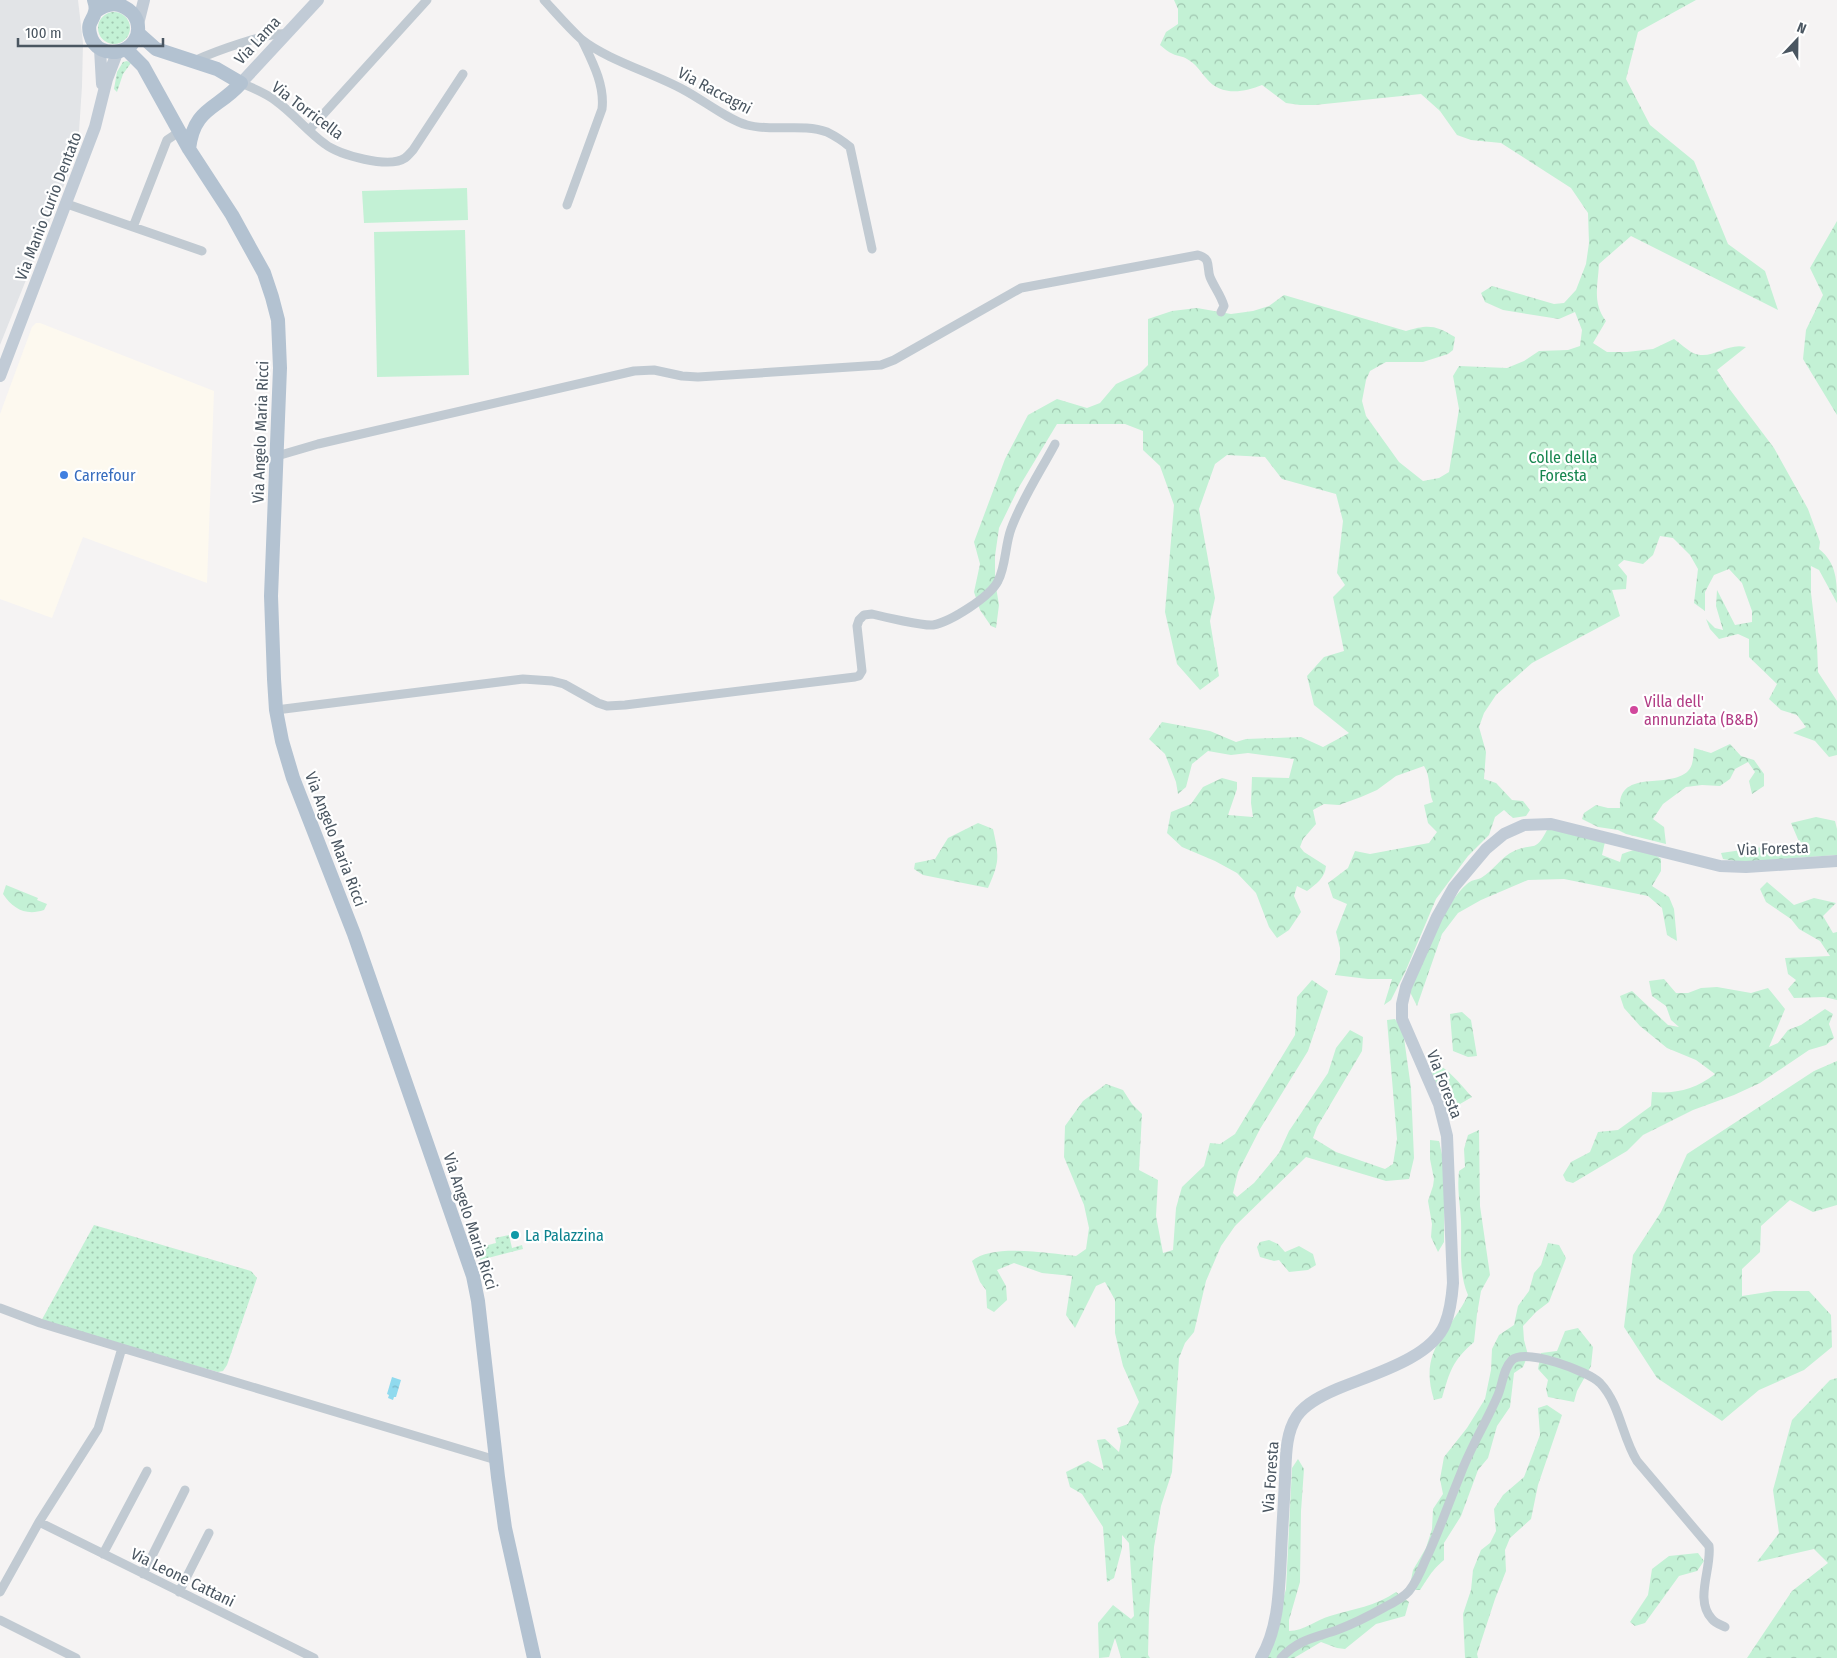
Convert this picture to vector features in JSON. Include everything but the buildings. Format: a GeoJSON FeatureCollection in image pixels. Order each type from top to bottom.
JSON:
{"type":"FeatureCollection","features":[{"type":"Feature","properties":{"kind":"main road"},"geometry":{"type":"LineString","coordinates":[[131,11],[143,0]]}},
{"type":"Feature","properties":{"kind":"main road"},"geometry":{"type":"LineString","coordinates":[[138,29],[131,11],[121,5],[109,2],[102,7],[95,6],[89,27],[90,36],[100,49],[108,52],[121,51],[132,45],[138,29],[143,0]]}},
{"type":"Feature","properties":{"kind":"main road","name":"Via Lama"},"geometry":{"type":"LineString","coordinates":[[201,115],[234,91],[318,0]]}},
{"type":"Feature","properties":{"kind":"main road","name":"Via Lama"},"geometry":{"type":"LineString","coordinates":[[138,29],[153,46],[196,60],[229,74],[242,83]]}},
{"type":"Feature","properties":{"kind":"main road"},"geometry":{"type":"LineString","coordinates":[[141,64],[143,56],[153,46]]}},
{"type":"Feature","properties":{"kind":"main road","name":"Via Manio Curio Dentato"},"geometry":{"type":"LineString","coordinates":[[100,49],[101,101]]}},
{"type":"Feature","properties":{"kind":"main road","name":"Via Manio Curio Dentato"},"geometry":{"type":"LineString","coordinates":[[0,376],[95,127],[101,101],[121,51]]}},
{"type":"Feature","properties":{"kind":"main road","name":"Via Angelo Maria Ricci"},"geometry":{"type":"LineString","coordinates":[[121,51],[141,64],[189,149],[232,216],[264,273],[278,320],[280,348],[271,596],[276,710],[293,778],[357,944],[473,1276],[478,1301],[505,1528],[534,1658]]}},
{"type":"Feature","properties":{"kind":"main road"},"geometry":{"type":"LineString","coordinates":[[176,126],[201,115]]}},
{"type":"Feature","properties":{"kind":"main road"},"geometry":{"type":"LineString","coordinates":[[189,149],[194,126],[201,115]]}},
{"type":"Feature","properties":{"kind":"main road","name":"Via Foresta"},"geometry":{"type":"LineString","coordinates":[[1261,1658],[1267,1647],[1275,1621],[1279,1590],[1287,1450],[1292,1426],[1297,1417],[1311,1402],[1403,1362],[1423,1351],[1434,1342],[1441,1332],[1447,1315],[1453,1283],[1447,1136],[1439,1104],[1402,1019],[1402,1004],[1406,988],[1437,917],[1454,887],[1486,849],[1504,834],[1524,826],[1550,824],[1720,866],[1746,867],[1837,861]]}},
{"type":"Feature","properties":{"kind":"street"},"geometry":{"type":"LineString","coordinates":[[309,130],[427,0]]}},
{"type":"Feature","properties":{"kind":"street","name":"Via Raccagni"},"geometry":{"type":"LineString","coordinates":[[544,0],[582,39],[606,53],[673,84],[746,125],[768,128],[808,128],[826,132],[840,139],[850,147],[872,249]]}},
{"type":"Feature","properties":{"kind":"street"},"geometry":{"type":"LineString","coordinates":[[196,60],[211,53],[273,34],[286,34]]}},
{"type":"Feature","properties":{"kind":"street"},"geometry":{"type":"LineString","coordinates":[[568,205],[602,109],[603,98],[595,69],[582,39]]}},
{"type":"Feature","properties":{"kind":"street","name":"Via Torricella"},"geometry":{"type":"LineString","coordinates":[[242,83],[275,100],[326,145],[337,151],[352,156],[384,162],[395,162],[405,158],[414,150],[463,74]]}},
{"type":"Feature","properties":{"kind":"street"},"geometry":{"type":"LineString","coordinates":[[133,227],[167,140],[176,126]]}},
{"type":"Feature","properties":{"kind":"street"},"geometry":{"type":"LineString","coordinates":[[66,204],[202,251]]}},
{"type":"Feature","properties":{"kind":"street"},"geometry":{"type":"LineString","coordinates":[[277,456],[318,444],[634,371],[654,370],[682,376],[698,377],[881,365],[894,360],[1021,288],[1198,255],[1204,256],[1207,260],[1209,275],[1214,287],[1221,296],[1224,306],[1221,312]]}},
{"type":"Feature","properties":{"kind":"street"},"geometry":{"type":"LineString","coordinates":[[276,710],[523,678],[541,679],[564,684],[607,706],[859,676],[862,671],[857,626],[859,620],[864,615],[872,614],[932,625],[967,609],[985,597],[994,587],[999,579],[1009,534],[1017,512],[1055,444]]}},
{"type":"Feature","properties":{"kind":"street"},"geometry":{"type":"LineString","coordinates":[[0,1308],[122,1348],[496,1460]]}},
{"type":"Feature","properties":{"kind":"street"},"geometry":{"type":"LineString","coordinates":[[0,1592],[39,1522],[98,1430],[122,1348]]}},
{"type":"Feature","properties":{"kind":"street"},"geometry":{"type":"LineString","coordinates":[[1280,1658],[1297,1644],[1337,1630],[1367,1616],[1400,1599],[1409,1591],[1418,1577],[1439,1531],[1461,1472],[1498,1393],[1507,1366],[1514,1358],[1525,1356],[1542,1359],[1591,1376],[1608,1394],[1637,1461],[1709,1546],[1710,1556],[1703,1600],[1712,1619],[1725,1627]]}},
{"type":"Feature","properties":{"kind":"street"},"geometry":{"type":"LineString","coordinates":[[104,1554],[147,1471]]}},
{"type":"Feature","properties":{"kind":"street"},"geometry":{"type":"LineString","coordinates":[[143,1574],[185,1490]]}},
{"type":"Feature","properties":{"kind":"street","name":"Via Leone Cattani"},"geometry":{"type":"LineString","coordinates":[[39,1522],[314,1658]]}},
{"type":"Feature","properties":{"kind":"street"},"geometry":{"type":"LineString","coordinates":[[179,1592],[210,1533]]}},
{"type":"Feature","properties":{"kind":"street"},"geometry":{"type":"LineString","coordinates":[[0,1620],[76,1658]]}},
{"type":"Feature","properties":{"kind":"shaded area"},"geometry":{"type":"Polygon","coordinates":[[[0,0],[78,0],[83,43],[79,132],[70,170],[0,345],[0,0]]]}},
{"type":"Feature","properties":{"kind":"shaded area"},"geometry":{"type":"Polygon","coordinates":[[[36,323],[214,391],[207,583],[83,537],[52,618],[0,599],[0,414],[32,327],[36,323]]]}},
{"type":"Feature","properties":{"kind":"green space","name":"Colle della Foresta"},"geometry":{"type":"Polygon","coordinates":[[[1174,0],[1696,0],[1638,32],[1626,79],[1650,125],[1694,161],[1728,244],[1765,271],[1778,310],[1631,236],[1599,264],[1597,301],[1606,321],[1593,343],[1607,352],[1627,352],[1653,349],[1674,339],[1691,352],[1700,355],[1732,347],[1746,347],[1717,370],[1774,448],[1808,509],[1820,542],[1819,549],[1829,560],[1835,573],[1837,603],[1819,570],[1811,566],[1811,593],[1818,672],[1837,701],[1837,755],[1829,757],[1815,741],[1793,733],[1806,727],[1797,715],[1781,710],[1769,699],[1777,684],[1749,657],[1749,639],[1738,634],[1719,639],[1710,629],[1706,619],[1715,628],[1723,630],[1716,606],[1717,590],[1735,625],[1752,622],[1752,611],[1742,583],[1729,569],[1714,575],[1705,592],[1705,611],[1694,603],[1698,569],[1690,555],[1673,538],[1660,536],[1653,555],[1643,564],[1624,560],[1618,565],[1627,576],[1626,589],[1612,590],[1620,616],[1532,663],[1496,695],[1484,713],[1479,727],[1486,752],[1484,779],[1496,783],[1512,800],[1523,801],[1530,810],[1526,816],[1513,818],[1504,810],[1495,817],[1489,835],[1468,856],[1436,899],[1406,970],[1391,1000],[1384,1005],[1392,979],[1368,979],[1335,975],[1340,960],[1340,948],[1336,932],[1347,904],[1333,898],[1328,883],[1348,868],[1355,851],[1370,854],[1429,843],[1437,832],[1428,823],[1424,805],[1433,802],[1428,775],[1424,766],[1396,776],[1377,790],[1361,797],[1339,805],[1324,804],[1313,810],[1316,824],[1303,839],[1300,847],[1304,852],[1326,866],[1324,874],[1307,891],[1297,886],[1294,896],[1301,912],[1289,930],[1277,938],[1269,927],[1256,893],[1237,873],[1182,847],[1167,833],[1171,812],[1191,804],[1203,787],[1222,778],[1237,782],[1237,789],[1228,815],[1253,817],[1251,803],[1252,777],[1289,778],[1294,759],[1248,753],[1231,755],[1208,751],[1192,764],[1186,787],[1178,794],[1176,782],[1165,754],[1149,739],[1162,722],[1210,731],[1236,742],[1246,739],[1301,737],[1323,747],[1349,733],[1314,705],[1307,676],[1324,657],[1344,651],[1333,597],[1345,585],[1337,573],[1343,521],[1336,494],[1282,479],[1265,457],[1227,455],[1215,464],[1199,509],[1215,598],[1210,621],[1219,676],[1200,690],[1177,664],[1165,612],[1174,505],[1160,466],[1143,450],[1143,431],[1125,424],[1057,424],[1019,487],[999,528],[995,556],[995,581],[999,605],[996,628],[991,626],[980,610],[974,592],[980,564],[974,542],[1005,459],[1028,415],[1057,399],[1087,408],[1100,403],[1116,384],[1140,373],[1148,365],[1148,319],[1172,311],[1197,308],[1231,314],[1253,311],[1269,306],[1284,295],[1406,331],[1420,327],[1432,327],[1455,337],[1453,350],[1448,354],[1423,362],[1386,362],[1370,371],[1366,380],[1362,401],[1366,416],[1399,462],[1423,481],[1439,478],[1449,472],[1459,409],[1453,376],[1459,366],[1507,368],[1524,361],[1539,351],[1568,350],[1580,346],[1582,330],[1575,312],[1559,319],[1503,310],[1485,302],[1481,293],[1492,286],[1554,304],[1564,303],[1576,290],[1586,264],[1589,243],[1588,213],[1571,188],[1501,143],[1471,140],[1457,135],[1440,111],[1421,94],[1300,105],[1286,103],[1262,85],[1240,91],[1218,88],[1190,61],[1171,53],[1160,45],[1166,32],[1178,24],[1178,9],[1174,0]]]}},
{"type":"Feature","properties":{"kind":"green space"},"geometry":{"type":"Polygon","coordinates":[[[114,12],[120,13],[125,17],[129,22],[129,34],[125,39],[120,43],[114,44],[108,43],[103,39],[99,34],[98,28],[99,22],[103,17],[108,13],[114,12]]]}},
{"type":"Feature","properties":{"kind":"green space"},"geometry":{"type":"Polygon","coordinates":[[[123,62],[131,63],[123,74],[117,92],[114,89],[117,72],[123,62]]]}},
{"type":"Feature","properties":{"kind":"green space"},"geometry":{"type":"Polygon","coordinates":[[[467,188],[468,220],[364,223],[362,191],[467,188]]]}},
{"type":"Feature","properties":{"kind":"green space"},"geometry":{"type":"Polygon","coordinates":[[[1837,221],[1837,415],[1803,359],[1806,330],[1823,295],[1810,268],[1837,221]]]}},
{"type":"Feature","properties":{"kind":"green space"},"geometry":{"type":"Polygon","coordinates":[[[465,230],[469,375],[377,377],[374,232],[465,230]]]}},
{"type":"Feature","properties":{"kind":"green space"},"geometry":{"type":"Polygon","coordinates":[[[1730,744],[1741,756],[1754,760],[1764,774],[1764,786],[1752,794],[1749,781],[1755,772],[1748,762],[1735,769],[1730,779],[1720,786],[1702,785],[1686,787],[1663,804],[1653,819],[1664,827],[1666,844],[1626,834],[1618,830],[1598,827],[1582,819],[1584,813],[1596,805],[1620,808],[1622,796],[1627,788],[1636,784],[1680,776],[1688,771],[1693,760],[1694,748],[1711,753],[1730,744]]]}},
{"type":"Feature","properties":{"kind":"green space"},"geometry":{"type":"Polygon","coordinates":[[[1816,817],[1835,821],[1837,829],[1837,855],[1741,862],[1723,859],[1721,853],[1783,844],[1800,844],[1791,823],[1816,817]]]}},
{"type":"Feature","properties":{"kind":"green space"},"geometry":{"type":"Polygon","coordinates":[[[978,823],[993,829],[996,846],[995,872],[988,888],[923,875],[914,869],[915,863],[935,859],[948,838],[978,823]]]}},
{"type":"Feature","properties":{"kind":"green space"},"geometry":{"type":"Polygon","coordinates":[[[1565,826],[1605,842],[1602,855],[1620,862],[1622,854],[1638,849],[1647,850],[1661,859],[1661,871],[1652,886],[1669,897],[1674,909],[1677,941],[1667,935],[1662,908],[1648,896],[1564,879],[1528,880],[1481,900],[1458,913],[1442,934],[1417,1006],[1410,992],[1434,934],[1458,893],[1472,881],[1485,875],[1509,854],[1520,848],[1536,845],[1547,830],[1565,826]]]}},
{"type":"Feature","properties":{"kind":"green space"},"geometry":{"type":"Polygon","coordinates":[[[1767,882],[1794,905],[1814,898],[1836,903],[1823,916],[1833,933],[1837,932],[1837,1000],[1824,997],[1794,998],[1788,989],[1796,980],[1788,974],[1785,958],[1830,956],[1820,941],[1799,929],[1791,919],[1766,902],[1760,889],[1767,882]]]}},
{"type":"Feature","properties":{"kind":"green space"},"geometry":{"type":"Polygon","coordinates":[[[6,885],[38,898],[37,900],[47,904],[44,910],[26,912],[11,904],[3,894],[6,885]]]}},
{"type":"Feature","properties":{"kind":"green space"},"geometry":{"type":"Polygon","coordinates":[[[1664,979],[1676,993],[1688,993],[1701,988],[1717,987],[1751,993],[1768,988],[1785,1009],[1769,1047],[1778,1043],[1788,1030],[1801,1025],[1825,1009],[1833,1014],[1829,1024],[1834,1038],[1826,1045],[1809,1050],[1760,1083],[1693,1110],[1643,1135],[1627,1151],[1573,1183],[1566,1181],[1563,1175],[1571,1162],[1590,1152],[1598,1132],[1618,1130],[1651,1106],[1652,1092],[1670,1092],[1693,1087],[1715,1074],[1696,1060],[1667,1048],[1640,1026],[1624,1008],[1620,996],[1632,991],[1668,1025],[1679,1027],[1671,1020],[1666,1006],[1652,996],[1649,981],[1664,979]]]}},
{"type":"Feature","properties":{"kind":"green space"},"geometry":{"type":"Polygon","coordinates":[[[1312,980],[1328,991],[1308,1051],[1260,1129],[1238,1172],[1233,1193],[1237,1197],[1254,1183],[1279,1153],[1289,1131],[1328,1073],[1336,1048],[1350,1030],[1363,1037],[1362,1051],[1317,1127],[1313,1138],[1336,1152],[1385,1169],[1393,1164],[1397,1139],[1387,1020],[1395,1019],[1403,1031],[1411,1088],[1414,1158],[1409,1179],[1386,1181],[1306,1157],[1235,1226],[1221,1246],[1206,1281],[1194,1332],[1185,1343],[1179,1358],[1172,1472],[1161,1506],[1154,1547],[1149,1613],[1148,1655],[1150,1658],[1121,1658],[1115,1638],[1109,1657],[1099,1658],[1098,1623],[1113,1605],[1131,1619],[1134,1616],[1129,1543],[1122,1535],[1122,1548],[1114,1578],[1107,1582],[1103,1527],[1082,1494],[1070,1487],[1066,1472],[1088,1461],[1104,1470],[1097,1440],[1105,1439],[1119,1452],[1121,1441],[1117,1428],[1128,1424],[1139,1402],[1123,1366],[1115,1333],[1115,1300],[1105,1282],[1096,1286],[1075,1328],[1066,1315],[1072,1276],[1042,1273],[1014,1263],[997,1270],[1006,1286],[1007,1300],[994,1312],[987,1308],[986,1290],[980,1282],[972,1261],[993,1252],[1022,1251],[1076,1256],[1086,1249],[1089,1228],[1084,1205],[1064,1157],[1065,1126],[1083,1101],[1106,1084],[1123,1090],[1132,1104],[1142,1114],[1139,1170],[1158,1180],[1156,1216],[1163,1253],[1173,1250],[1176,1208],[1182,1187],[1204,1166],[1210,1143],[1220,1144],[1235,1134],[1295,1035],[1297,997],[1312,980]]]}},
{"type":"Feature","properties":{"kind":"green space"},"geometry":{"type":"Polygon","coordinates":[[[1462,1012],[1471,1020],[1477,1056],[1468,1057],[1453,1051],[1450,1014],[1462,1012]]]}},
{"type":"Feature","properties":{"kind":"green space"},"geometry":{"type":"Polygon","coordinates":[[[1837,1061],[1837,1205],[1813,1212],[1790,1200],[1761,1226],[1760,1252],[1742,1269],[1742,1296],[1774,1291],[1809,1291],[1831,1315],[1832,1347],[1804,1370],[1759,1390],[1722,1421],[1657,1378],[1624,1327],[1633,1255],[1661,1212],[1687,1154],[1814,1071],[1837,1061]]]}},
{"type":"Feature","properties":{"kind":"green space"},"geometry":{"type":"Polygon","coordinates":[[[1430,1062],[1441,1066],[1447,1071],[1472,1097],[1460,1104],[1452,1104],[1437,1085],[1430,1062]]]}},
{"type":"Feature","properties":{"kind":"green space"},"geometry":{"type":"Polygon","coordinates":[[[1479,1130],[1480,1206],[1490,1275],[1481,1291],[1474,1342],[1456,1361],[1442,1398],[1434,1400],[1430,1383],[1430,1368],[1433,1355],[1438,1343],[1468,1295],[1461,1259],[1458,1178],[1459,1171],[1465,1167],[1464,1149],[1468,1135],[1479,1130]]]}},
{"type":"Feature","properties":{"kind":"green space"},"geometry":{"type":"Polygon","coordinates":[[[1430,1140],[1439,1141],[1445,1168],[1444,1242],[1438,1252],[1431,1237],[1432,1224],[1428,1201],[1434,1179],[1430,1159],[1430,1140]]]}},
{"type":"Feature","properties":{"kind":"green space"},"geometry":{"type":"Polygon","coordinates":[[[94,1225],[251,1271],[257,1278],[227,1365],[223,1371],[218,1372],[40,1323],[94,1225]]]}},
{"type":"Feature","properties":{"kind":"green space"},"geometry":{"type":"Polygon","coordinates":[[[509,1235],[512,1248],[522,1245],[523,1249],[480,1260],[477,1248],[496,1243],[495,1238],[509,1235]]]}},
{"type":"Feature","properties":{"kind":"green space"},"geometry":{"type":"Polygon","coordinates":[[[1269,1240],[1278,1244],[1285,1252],[1299,1246],[1313,1254],[1316,1265],[1308,1270],[1289,1272],[1279,1260],[1274,1261],[1260,1257],[1257,1247],[1260,1242],[1269,1240]]]}},
{"type":"Feature","properties":{"kind":"green space"},"geometry":{"type":"Polygon","coordinates":[[[1548,1243],[1559,1245],[1566,1258],[1549,1302],[1523,1326],[1528,1355],[1523,1367],[1514,1373],[1510,1407],[1497,1426],[1488,1458],[1478,1470],[1461,1516],[1444,1543],[1444,1560],[1433,1571],[1420,1590],[1416,1590],[1410,1585],[1413,1570],[1426,1548],[1432,1529],[1433,1509],[1443,1494],[1440,1479],[1444,1457],[1467,1428],[1485,1399],[1491,1370],[1492,1349],[1499,1335],[1514,1325],[1518,1306],[1529,1291],[1534,1273],[1541,1265],[1548,1243]]]}},
{"type":"Feature","properties":{"kind":"green space"},"geometry":{"type":"Polygon","coordinates":[[[1578,1328],[1593,1347],[1591,1366],[1577,1391],[1574,1402],[1548,1397],[1546,1389],[1548,1380],[1538,1369],[1541,1353],[1557,1351],[1565,1331],[1578,1328]]]}},
{"type":"Feature","properties":{"kind":"green space"},"geometry":{"type":"Polygon","coordinates":[[[1837,1378],[1837,1658],[1747,1658],[1792,1591],[1828,1563],[1814,1549],[1757,1562],[1779,1533],[1773,1490],[1792,1420],[1830,1380],[1837,1378]]]}},
{"type":"Feature","properties":{"kind":"green space"},"geometry":{"type":"Polygon","coordinates":[[[1547,1405],[1562,1415],[1538,1485],[1531,1519],[1510,1538],[1505,1550],[1506,1571],[1477,1654],[1478,1658],[1465,1658],[1463,1614],[1471,1590],[1473,1570],[1481,1550],[1490,1543],[1496,1531],[1494,1509],[1503,1495],[1524,1477],[1540,1435],[1538,1408],[1547,1405]]]}},
{"type":"Feature","properties":{"kind":"green space"},"geometry":{"type":"Polygon","coordinates":[[[1298,1459],[1304,1469],[1301,1511],[1300,1582],[1289,1620],[1289,1631],[1294,1631],[1325,1618],[1372,1604],[1396,1592],[1409,1602],[1405,1616],[1376,1624],[1345,1649],[1321,1642],[1294,1658],[1267,1658],[1286,1589],[1292,1468],[1298,1459]]]}},
{"type":"Feature","properties":{"kind":"green space"},"geometry":{"type":"Polygon","coordinates":[[[1698,1553],[1704,1561],[1697,1571],[1679,1576],[1645,1623],[1635,1626],[1630,1622],[1648,1595],[1652,1569],[1669,1556],[1698,1553]]]}},
{"type":"Feature","properties":{"kind":"water"},"geometry":{"type":"Polygon","coordinates":[[[392,1377],[401,1380],[396,1397],[393,1400],[388,1398],[389,1395],[387,1394],[392,1377]]]}},
{"type":"Feature","properties":{"kind":"place","name":"Carrefour"},"geometry":{"type":"Point","coordinates":[64,475]}},
{"type":"Feature","properties":{"kind":"place","name":"Villa dell' annunziata (B&B)"},"geometry":{"type":"Point","coordinates":[1634,710]}},
{"type":"Feature","properties":{"kind":"place","name":"La Palazzina"},"geometry":{"type":"Point","coordinates":[515,1235]}}]}
